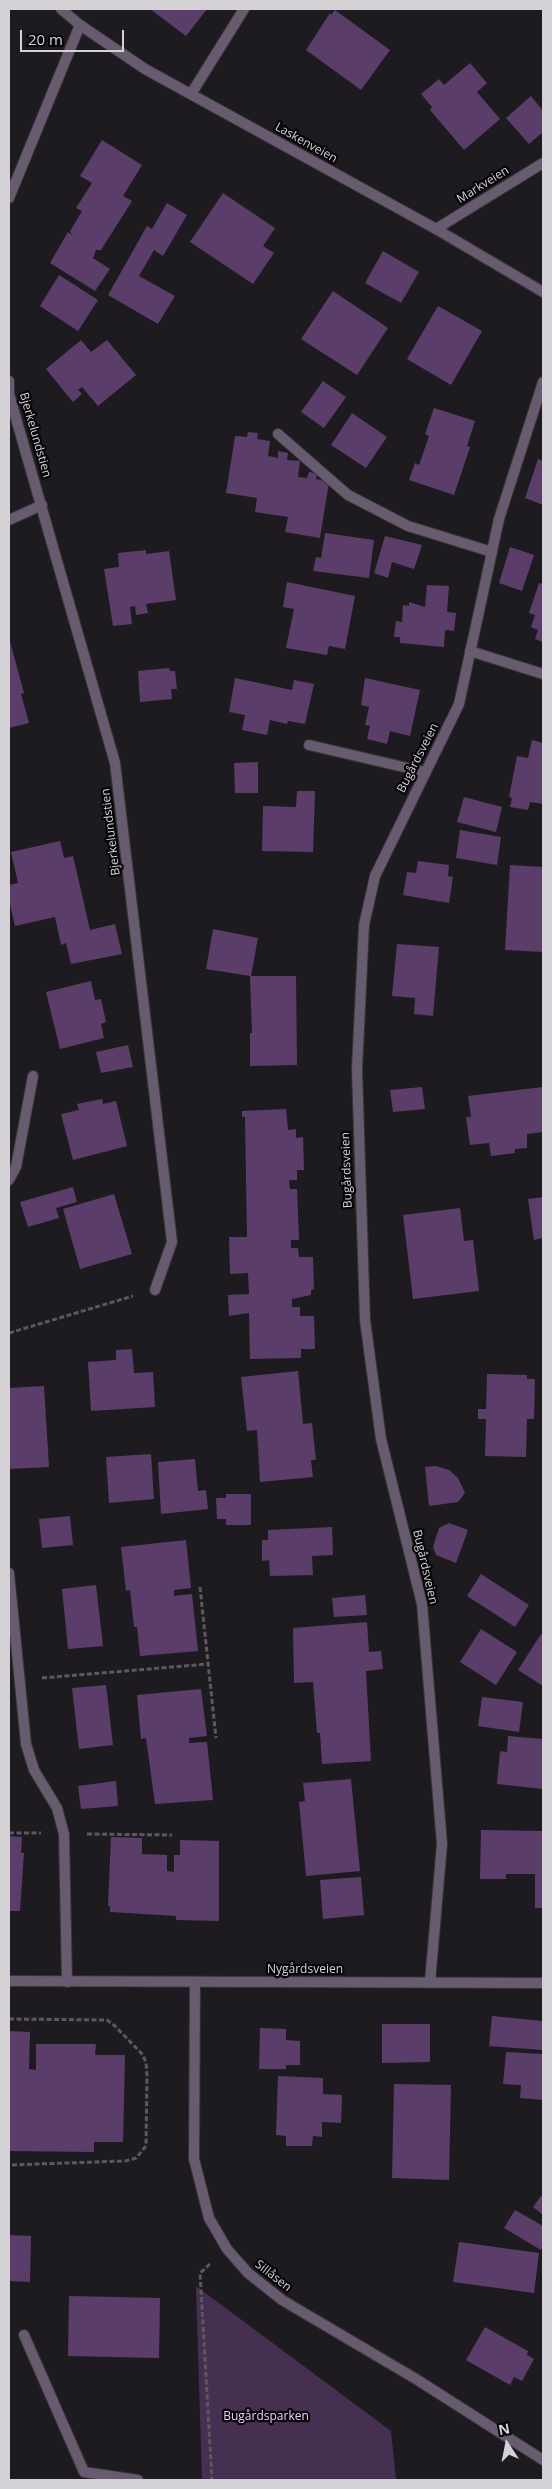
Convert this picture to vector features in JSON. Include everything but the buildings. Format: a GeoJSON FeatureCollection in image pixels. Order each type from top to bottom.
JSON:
{"type":"FeatureCollection","features":[{"type":"Feature","properties":{"kind":"street","name":"Laskenveien"},"geometry":{"type":"LineString","coordinates":[[62,9],[80,25],[145,69],[436,230],[543,292]]}},
{"type":"Feature","properties":{"kind":"street"},"geometry":{"type":"LineString","coordinates":[[192,94],[244,9]]}},
{"type":"Feature","properties":{"kind":"street"},"geometry":{"type":"LineString","coordinates":[[9,198],[80,25]]}},
{"type":"Feature","properties":{"kind":"street","name":"Markveien"},"geometry":{"type":"LineString","coordinates":[[436,230],[543,163]]}},
{"type":"Feature","properties":{"kind":"street","name":"Bjerkelundstien"},"geometry":{"type":"LineString","coordinates":[[9,380],[9,394],[115,763],[172,1242],[155,1290]]}},
{"type":"Feature","properties":{"kind":"street","name":"Bugårdsveien"},"geometry":{"type":"LineString","coordinates":[[430,1982],[442,1844],[422,1604],[381,1439],[365,1320],[357,1069],[364,925],[373,884],[398,825],[459,704],[499,519],[543,382]]}},
{"type":"Feature","properties":{"kind":"street"},"geometry":{"type":"LineString","coordinates":[[278,434],[348,495],[408,526],[492,552]]}},
{"type":"Feature","properties":{"kind":"street"},"geometry":{"type":"LineString","coordinates":[[9,520],[42,505]]}},
{"type":"Feature","properties":{"kind":"street"},"geometry":{"type":"LineString","coordinates":[[470,651],[543,674]]}},
{"type":"Feature","properties":{"kind":"street"},"geometry":{"type":"LineString","coordinates":[[309,745],[425,772]]}},
{"type":"Feature","properties":{"kind":"street"},"geometry":{"type":"LineString","coordinates":[[9,1180],[16,1166],[33,1076]]}},
{"type":"Feature","properties":{"kind":"street"},"geometry":{"type":"LineString","coordinates":[[9,1573],[26,1744],[34,1770],[57,1808],[64,1834],[67,1982]]}},
{"type":"Feature","properties":{"kind":"street","name":"Nygårdsveien"},"geometry":{"type":"LineString","coordinates":[[9,1981],[543,1983]]}},
{"type":"Feature","properties":{"kind":"street","name":"Sillåsen"},"geometry":{"type":"LineString","coordinates":[[195,1982],[194,2160],[209,2218],[227,2249],[248,2274],[282,2300],[416,2380],[543,2460]]}},
{"type":"Feature","properties":{"kind":"street"},"geometry":{"type":"LineString","coordinates":[[24,2335],[84,2472],[138,2480]]}},
{"type":"Feature","properties":{"kind":"path"},"geometry":{"type":"LineString","coordinates":[[9,1333],[155,1290]]}},
{"type":"Feature","properties":{"kind":"path"},"geometry":{"type":"LineString","coordinates":[[200,1587],[216,1738]]}},
{"type":"Feature","properties":{"kind":"path"},"geometry":{"type":"LineString","coordinates":[[20,1680],[208,1664]]}},
{"type":"Feature","properties":{"kind":"path"},"geometry":{"type":"LineString","coordinates":[[9,1833],[172,1835]]}},
{"type":"Feature","properties":{"kind":"path"},"geometry":{"type":"LineString","coordinates":[[9,2019],[107,2020],[142,2054],[146,2062],[147,2076],[146,2146],[136,2158],[125,2161],[9,2165]]}},
{"type":"Feature","properties":{"kind":"path"},"geometry":{"type":"LineString","coordinates":[[212,2480],[200,2273],[227,2249]]}},
{"type":"Feature","properties":{"kind":"green space","name":"Bugårdsparken"},"geometry":{"type":"Polygon","coordinates":[[[196,2286],[391,2431],[396,2480],[202,2480],[196,2286]]]}}]}
